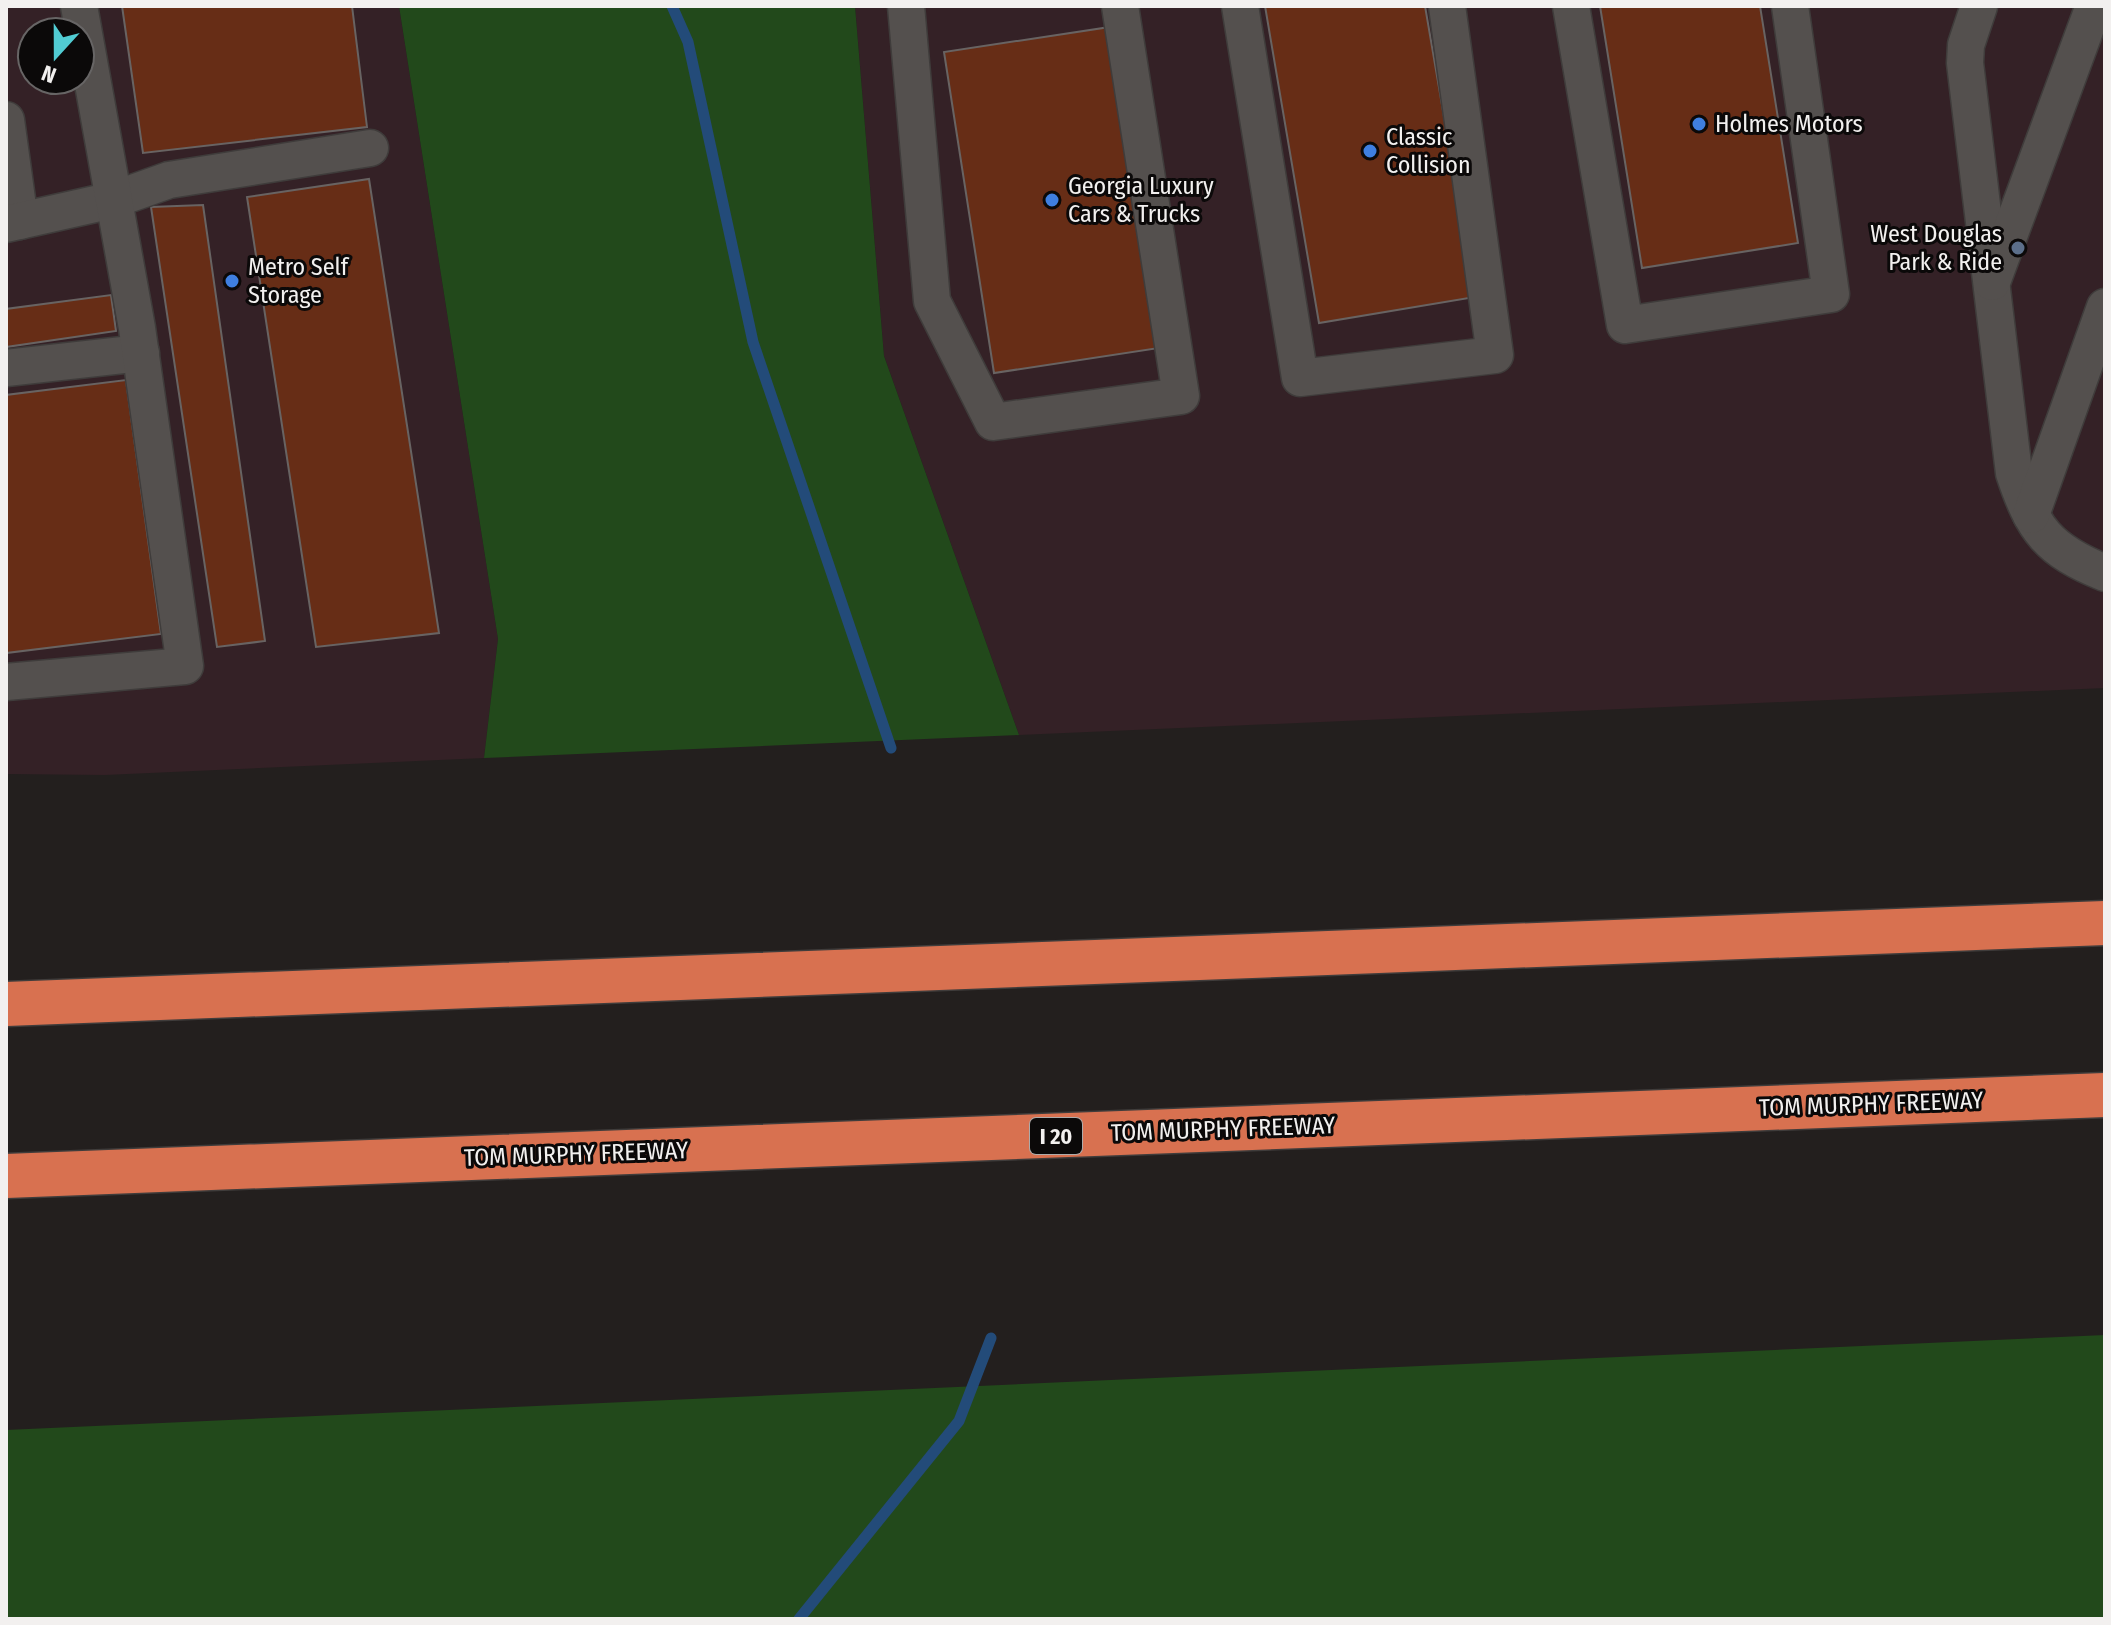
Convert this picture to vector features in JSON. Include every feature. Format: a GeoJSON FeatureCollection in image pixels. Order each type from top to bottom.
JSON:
{"type":"FeatureCollection","features":[{"type":"Feature","properties":{"kind":"highway"},"geometry":{"type":"LineString","coordinates":[[6,1004],[2105,923]]}},
{"type":"Feature","properties":{"kind":"highway","name":"TOM MURPHY FREEWAY"},"geometry":{"type":"LineString","coordinates":[[6,1176],[2105,1095]]}},
{"type":"Feature","properties":{"kind":"lane"},"geometry":{"type":"LineString","coordinates":[[6,682],[185,666],[141,353],[79,6]]}},
{"type":"Feature","properties":{"kind":"lane"},"geometry":{"type":"LineString","coordinates":[[906,6],[932,301],[993,422],[1181,396],[1120,6]]}},
{"type":"Feature","properties":{"kind":"lane"},"geometry":{"type":"LineString","coordinates":[[1240,6],[1300,378],[1495,355],[1447,6]]}},
{"type":"Feature","properties":{"kind":"lane"},"geometry":{"type":"LineString","coordinates":[[1571,6],[1625,325],[1831,294],[1790,6]]}},
{"type":"Feature","properties":{"kind":"lane"},"geometry":{"type":"LineString","coordinates":[[1979,6],[1966,45],[1965,63],[2014,473],[2031,515],[2068,558],[2105,573]]}},
{"type":"Feature","properties":{"kind":"lane"},"geometry":{"type":"LineString","coordinates":[[1990,288],[2094,6]]}},
{"type":"Feature","properties":{"kind":"lane"},"geometry":{"type":"LineString","coordinates":[[6,120],[13,222],[113,200],[169,180],[370,148]]}},
{"type":"Feature","properties":{"kind":"lane"},"geometry":{"type":"LineString","coordinates":[[2031,515],[2105,307]]}},
{"type":"Feature","properties":{"kind":"lane"},"geometry":{"type":"LineString","coordinates":[[6,368],[141,353]]}},
{"type":"Feature","properties":{"kind":"shaded area"},"geometry":{"type":"Polygon","coordinates":[[[6,6],[399,6],[498,639],[484,758],[105,775],[6,774],[6,6]]]}},
{"type":"Feature","properties":{"kind":"shaded area"},"geometry":{"type":"Polygon","coordinates":[[[855,6],[2105,6],[2105,688],[1019,735],[884,356],[855,6]]]}},
{"type":"Feature","properties":{"kind":"green space"},"geometry":{"type":"Polygon","coordinates":[[[399,6],[855,6],[884,356],[1019,735],[484,758],[498,639],[399,6]]]}},
{"type":"Feature","properties":{"kind":"green space"},"geometry":{"type":"Polygon","coordinates":[[[2105,1335],[2105,1619],[6,1619],[6,1430],[2105,1335]]]}},
{"type":"Feature","properties":{"kind":"building"},"geometry":{"type":"Polygon","coordinates":[[[122,6],[352,6],[367,127],[143,153],[122,6]]]}},
{"type":"Feature","properties":{"kind":"building","name":"Classic Collision"},"geometry":{"type":"Polygon","coordinates":[[[1265,6],[1425,6],[1475,297],[1319,323],[1265,6]]]}},
{"type":"Feature","properties":{"kind":"building","name":"Holmes Motors"},"geometry":{"type":"Polygon","coordinates":[[[1600,6],[1760,6],[1798,243],[1642,268],[1600,6]]]}},
{"type":"Feature","properties":{"kind":"building","name":"Georgia Luxury Cars & Trucks"},"geometry":{"type":"Polygon","coordinates":[[[1110,27],[1159,348],[994,373],[944,52],[1110,27]]]}},
{"type":"Feature","properties":{"kind":"building"},"geometry":{"type":"Polygon","coordinates":[[[369,179],[439,633],[316,647],[247,197],[369,179]]]}},
{"type":"Feature","properties":{"kind":"building"},"geometry":{"type":"Polygon","coordinates":[[[203,205],[265,641],[217,647],[151,207],[203,205]]]}},
{"type":"Feature","properties":{"kind":"building"},"geometry":{"type":"Polygon","coordinates":[[[111,295],[116,331],[6,347],[6,309],[111,295]]]}},
{"type":"Feature","properties":{"kind":"building"},"geometry":{"type":"Polygon","coordinates":[[[126,380],[161,634],[6,653],[6,395],[126,380]]]}},
{"type":"Feature","properties":{"kind":"waterway"},"geometry":{"type":"LineString","coordinates":[[672,6],[688,42],[753,342],[891,748]]}},
{"type":"Feature","properties":{"kind":"waterway"},"geometry":{"type":"LineString","coordinates":[[799,1619],[959,1421],[991,1338]]}},
{"type":"Feature","properties":{"kind":"place","name":"Holmes Motors"},"geometry":{"type":"Point","coordinates":[1699,124]}},
{"type":"Feature","properties":{"kind":"place","name":"Classic Collision"},"geometry":{"type":"Point","coordinates":[1370,151]}},
{"type":"Feature","properties":{"kind":"place","name":"Georgia Luxury Cars & Trucks"},"geometry":{"type":"Point","coordinates":[1052,200]}},
{"type":"Feature","properties":{"kind":"place","name":"West Douglas Park & Ride"},"geometry":{"type":"Point","coordinates":[2018,248]}},
{"type":"Feature","properties":{"kind":"place","name":"Metro Self Storage"},"geometry":{"type":"Point","coordinates":[232,281]}}]}
